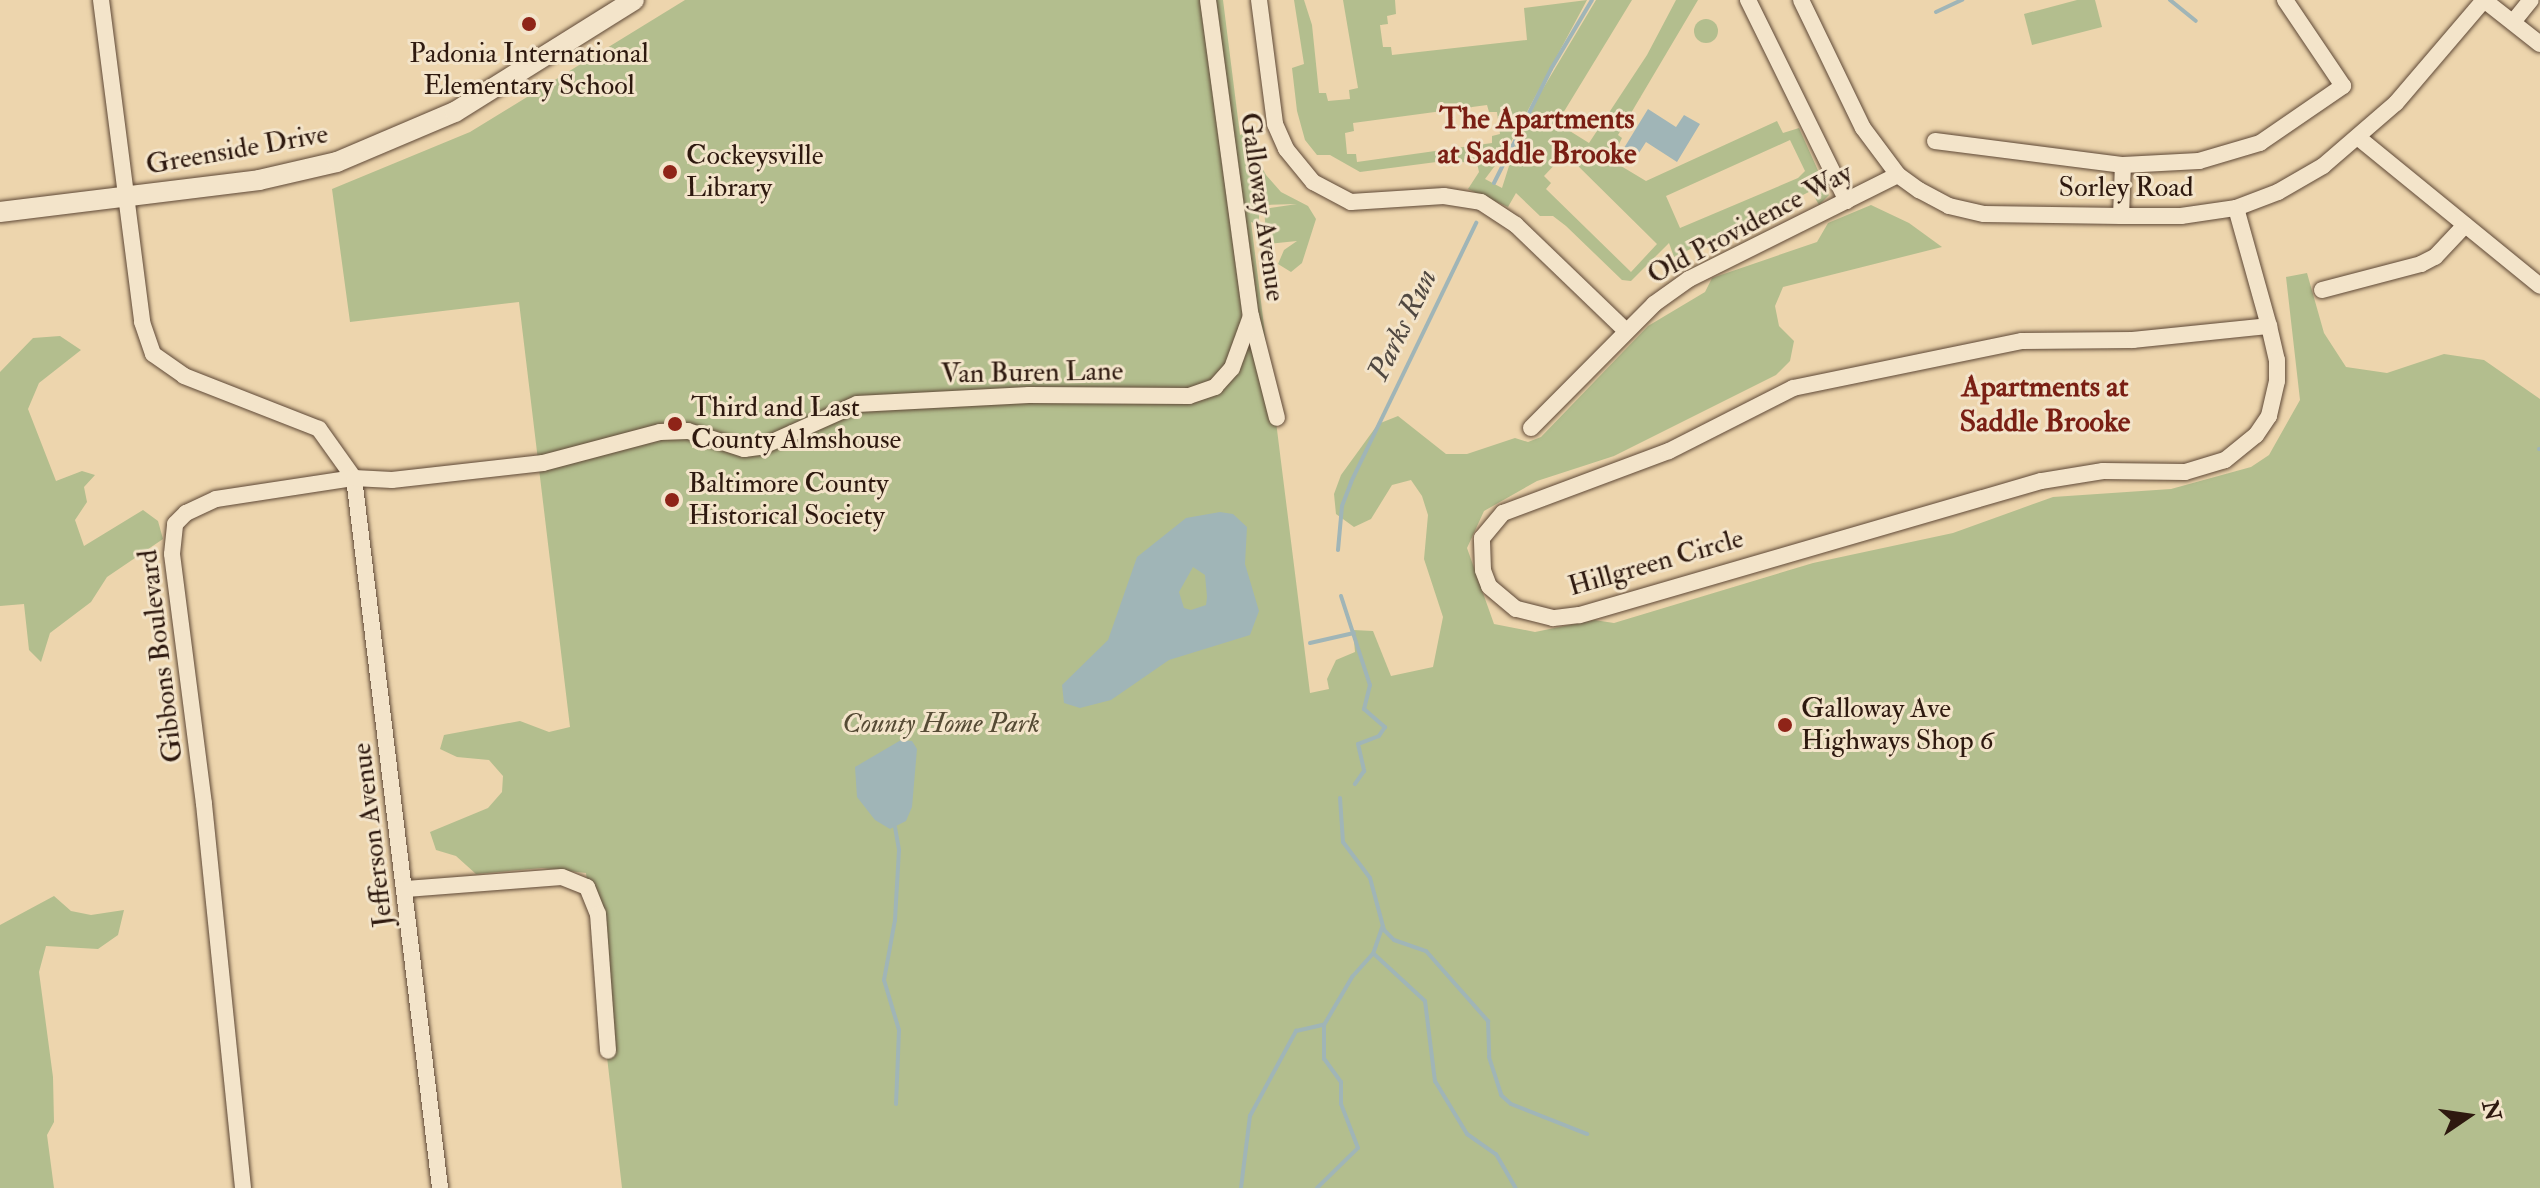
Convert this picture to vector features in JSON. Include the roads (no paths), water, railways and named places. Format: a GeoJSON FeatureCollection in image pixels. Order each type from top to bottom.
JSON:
{"type":"FeatureCollection","features":[{"type":"Feature","properties":{"kind":"street"},"geometry":{"type":"LineString","coordinates":[[101,0],[142,322],[153,354],[184,376],[319,429],[354,478]]}},
{"type":"Feature","properties":{"kind":"street","name":"Greenside Drive"},"geometry":{"type":"LineString","coordinates":[[0,212],[285,176],[381,146],[455,112],[634,0]]}},
{"type":"Feature","properties":{"kind":"street","name":"Galloway Avenue"},"geometry":{"type":"LineString","coordinates":[[1208,0],[1251,316],[1277,418]]}},
{"type":"Feature","properties":{"kind":"street"},"geometry":{"type":"LineString","coordinates":[[1259,0],[1275,124],[1286,149],[1313,182],[1351,202],[1444,196],[1481,202],[1516,225],[1625,330]]}},
{"type":"Feature","properties":{"kind":"street"},"geometry":{"type":"LineString","coordinates":[[1748,0],[1847,201]]}},
{"type":"Feature","properties":{"kind":"street","name":"Sorley Road"},"geometry":{"type":"LineString","coordinates":[[1801,0],[1863,128],[1898,175],[1949,206],[1984,214],[2121,216],[2181,216],[2236,208],[2278,192],[2360,139],[2484,0]]}},
{"type":"Feature","properties":{"kind":"street"},"geometry":{"type":"LineString","coordinates":[[1935,141],[2123,165],[2229,155],[2304,117],[2343,86],[2285,0]]}},
{"type":"Feature","properties":{"kind":"street"},"geometry":{"type":"LineString","coordinates":[[2484,0],[2540,44]]}},
{"type":"Feature","properties":{"kind":"street"},"geometry":{"type":"LineString","coordinates":[[2513,22],[2531,0]]}},
{"type":"Feature","properties":{"kind":"street"},"geometry":{"type":"LineString","coordinates":[[2360,139],[2540,286]]}},
{"type":"Feature","properties":{"kind":"street"},"geometry":{"type":"LineString","coordinates":[[2121,216],[2123,165]]}},
{"type":"Feature","properties":{"kind":"street","name":"Old Providence Way"},"geometry":{"type":"LineString","coordinates":[[1531,428],[1625,330],[1689,279],[1898,175]]}},
{"type":"Feature","properties":{"kind":"street","name":"Hillgreen Circle"},"geometry":{"type":"LineString","coordinates":[[2236,208],[2269,326],[2277,381],[2269,416],[2243,448],[2206,468],[2103,471],[2041,481],[1579,615],[1553,618],[1516,609],[1489,586],[1483,570],[1482,538],[1503,513],[1669,451],[1818,380],[2022,341],[2161,338],[2269,326]]}},
{"type":"Feature","properties":{"kind":"street"},"geometry":{"type":"LineString","coordinates":[[2322,290],[2435,257],[2465,225]]}},
{"type":"Feature","properties":{"kind":"street","name":"Van Buren Lane"},"geometry":{"type":"LineString","coordinates":[[354,478],[392,480],[543,463],[660,432],[688,431],[744,449],[761,447],[857,404],[1029,395],[1189,396],[1215,387],[1232,368],[1251,316]]}},
{"type":"Feature","properties":{"kind":"street","name":"Jefferson Avenue"},"geometry":{"type":"LineString","coordinates":[[354,478],[440,1188]]}},
{"type":"Feature","properties":{"kind":"street","name":"Gibbons Boulevard"},"geometry":{"type":"LineString","coordinates":[[243,1188],[172,536],[175,524],[198,504],[354,478]]}},
{"type":"Feature","properties":{"kind":"street"},"geometry":{"type":"LineString","coordinates":[[406,889],[562,877],[587,887],[598,914],[608,1051]]}},
{"type":"Feature","properties":{"kind":"waterway","name":"Parks Run"},"geometry":{"type":"LineString","coordinates":[[1494,183],[1551,69],[1592,0]]}},
{"type":"Feature","properties":{"kind":"waterway"},"geometry":{"type":"LineString","coordinates":[[1936,12],[1962,0]]}},
{"type":"Feature","properties":{"kind":"waterway"},"geometry":{"type":"LineString","coordinates":[[2170,0],[2196,21]]}},
{"type":"Feature","properties":{"kind":"waterway","name":"Parks Run"},"geometry":{"type":"LineString","coordinates":[[1338,550],[1342,506],[1351,482],[1476,223]]}},
{"type":"Feature","properties":{"kind":"waterway"},"geometry":{"type":"LineString","coordinates":[[1341,596],[1370,685],[1364,709],[1385,727],[1379,736],[1358,744],[1364,771],[1355,784]]}},
{"type":"Feature","properties":{"kind":"waterway"},"geometry":{"type":"LineString","coordinates":[[1310,643],[1354,633]]}},
{"type":"Feature","properties":{"kind":"waterway"},"geometry":{"type":"LineString","coordinates":[[1340,798],[1343,842],[1370,878],[1384,930],[1394,940],[1426,951],[1488,1021],[1489,1057],[1501,1095],[1511,1104],[1587,1134]]}},
{"type":"Feature","properties":{"kind":"waterway"},"geometry":{"type":"LineString","coordinates":[[895,827],[899,850],[895,920],[884,980],[899,1030],[896,1104]]}},
{"type":"Feature","properties":{"kind":"waterway"},"geometry":{"type":"LineString","coordinates":[[1317,1188],[1358,1148],[1341,1104],[1341,1082],[1324,1059],[1324,1025],[1352,977],[1373,954],[1382,928]]}},
{"type":"Feature","properties":{"kind":"waterway"},"geometry":{"type":"LineString","coordinates":[[1374,954],[1425,1001],[1435,1081],[1467,1134],[1496,1154],[1516,1188]]}},
{"type":"Feature","properties":{"kind":"waterway"},"geometry":{"type":"LineString","coordinates":[[1241,1188],[1250,1116],[1296,1031],[1323,1025]]}},
{"type":"Feature","properties":{"kind":"place","name":"Padonia International Elementary School"},"geometry":{"type":"Point","coordinates":[529,24]}},
{"type":"Feature","properties":{"kind":"place","name":"Cockeysville Library"},"geometry":{"type":"Point","coordinates":[670,172]}},
{"type":"Feature","properties":{"kind":"place","name":"Third and Last County Almshouse"},"geometry":{"type":"Point","coordinates":[675,424]}},
{"type":"Feature","properties":{"kind":"place","name":"Baltimore County Historical Society"},"geometry":{"type":"Point","coordinates":[672,500]}},
{"type":"Feature","properties":{"kind":"place","name":"Galloway Ave Highways Shop 6"},"geometry":{"type":"Point","coordinates":[1785,725]}},
{"type":"Feature","properties":{"kind":"district","name":"The Apartments at Saddle Brooke"},"geometry":{"type":"Point","coordinates":[1537,136]}},
{"type":"Feature","properties":{"kind":"district","name":"Apartments at Saddle Brooke"},"geometry":{"type":"Point","coordinates":[2045,404]}},
{"type":"Feature","properties":{"kind":"park label","name":"County Home Park"},"geometry":{"type":"Point","coordinates":[941,724]}}]}
